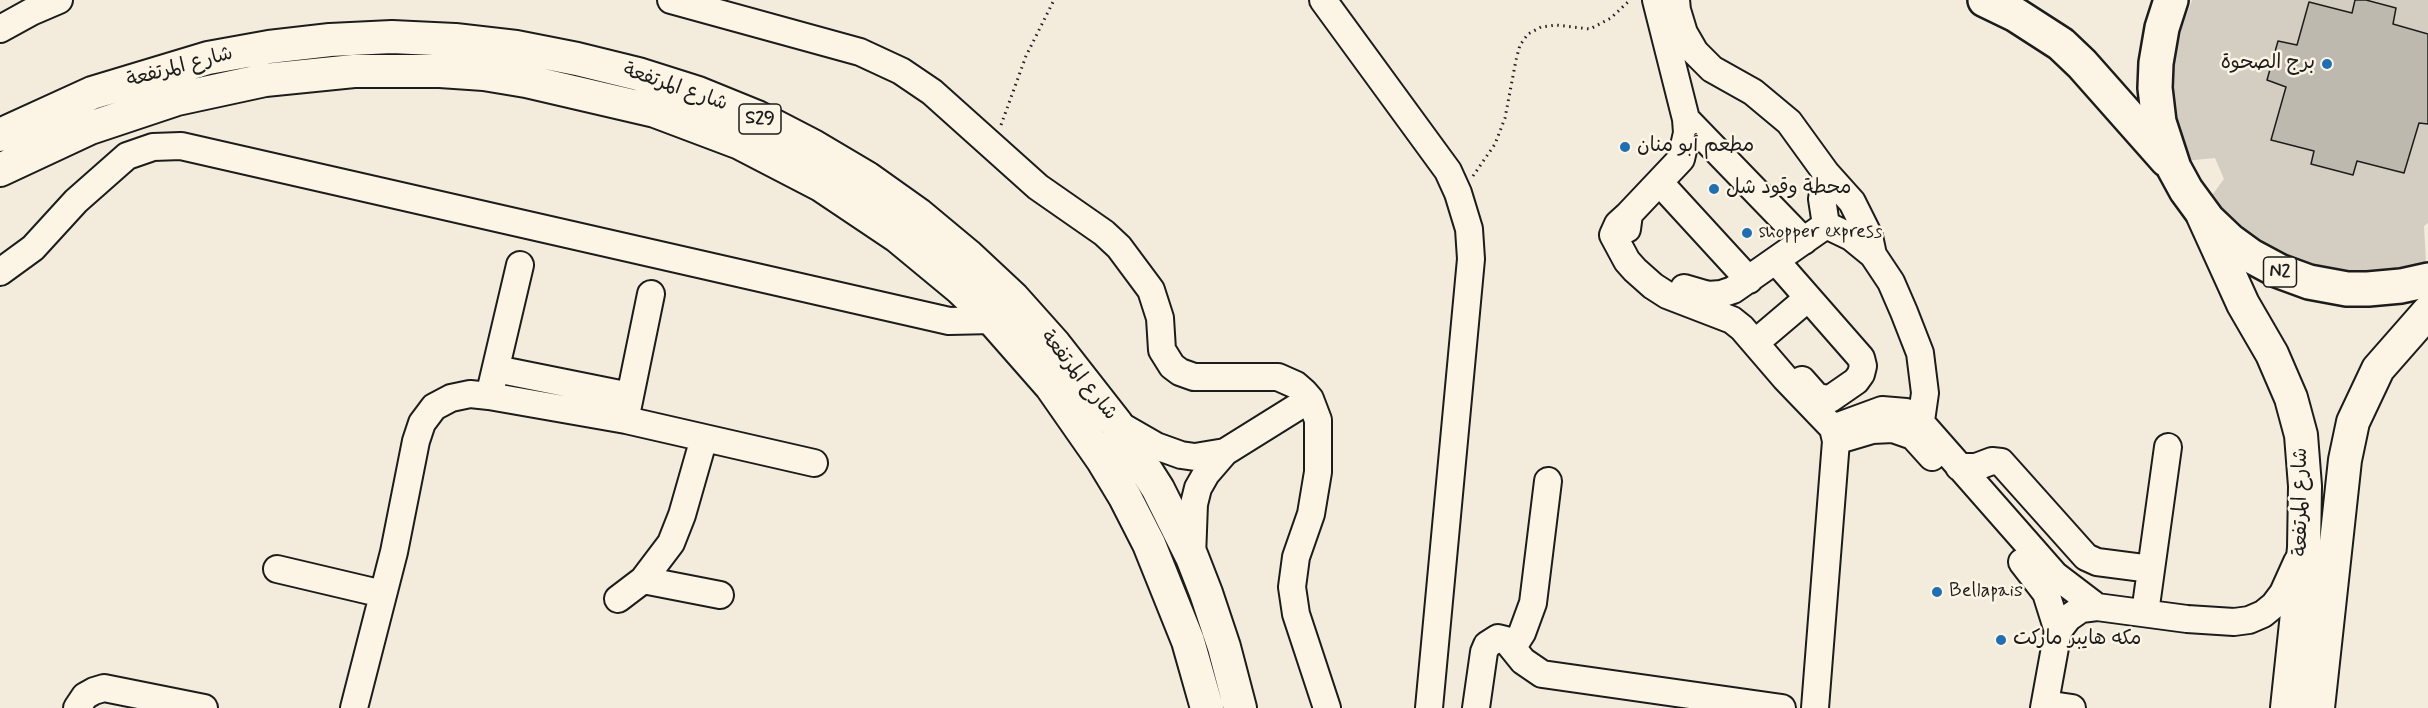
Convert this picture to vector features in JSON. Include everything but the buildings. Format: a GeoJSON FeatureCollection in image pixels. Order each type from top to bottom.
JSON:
{"type":"FeatureCollection","features":[{"type":"Feature","properties":{"kind":"highway","name":"N2"},"geometry":{"type":"LineString","coordinates":[[1985,0],[2016,15],[2061,44],[2082,64],[2174,168],[2200,210],[2223,234],[2251,256],[2279,271],[2309,282],[2339,288],[2368,290],[2428,280]]}},
{"type":"Feature","properties":{"kind":"highway","name":"N2"},"geometry":{"type":"LineString","coordinates":[[2171,0],[2159,39],[2155,88],[2159,122],[2174,168]]}},
{"type":"Feature","properties":{"kind":"main road","name":"شارع المرتفعة"},"geometry":{"type":"LineString","coordinates":[[0,135],[92,93],[208,58],[269,47],[330,40],[392,38],[465,41],[526,49],[638,74],[698,93],[757,117],[867,178],[919,215],[1013,298],[1055,345],[1116,423],[1158,489],[1192,557],[1224,647],[1240,708]]}},
{"type":"Feature","properties":{"kind":"main road","name":"شارع المرتفعة"},"geometry":{"type":"LineString","coordinates":[[0,170],[90,128],[166,103],[221,89],[265,80],[354,71],[408,70],[484,74],[569,89],[655,111],[698,126],[771,158],[821,185],[897,236],[961,289],[993,320],[1058,395],[1125,497],[1169,591],[1188,641],[1207,708]]}},
{"type":"Feature","properties":{"kind":"main road","name":"شارع المرتفعة"},"geometry":{"type":"LineString","coordinates":[[2200,210],[2243,304],[2272,354],[2291,398],[2301,435],[2305,486],[2304,549],[2287,708]]}},
{"type":"Feature","properties":{"kind":"main road","name":"شارع المرتفعة"},"geometry":{"type":"LineString","coordinates":[[2318,708],[2344,460],[2353,422],[2378,369],[2428,312]]}},
{"type":"Feature","properties":{"kind":"street"},"geometry":{"type":"LineString","coordinates":[[0,29],[59,0]]}},
{"type":"Feature","properties":{"kind":"street"},"geometry":{"type":"LineString","coordinates":[[671,0],[766,24],[880,60],[932,92],[1038,187],[1104,233],[1131,262],[1143,277],[1156,303],[1160,318],[1162,350],[1172,366],[1194,377],[1278,377],[1296,385],[1310,399],[1318,420],[1318,472],[1311,514],[1293,572],[1292,587],[1296,614],[1327,708]]}},
{"type":"Feature","properties":{"kind":"street"},"geometry":{"type":"LineString","coordinates":[[1323,0],[1448,171],[1458,193],[1469,229],[1471,259],[1429,708]]}},
{"type":"Feature","properties":{"kind":"street"},"geometry":{"type":"LineString","coordinates":[[1656,0],[1686,119],[1685,146],[1681,159],[1618,224],[1613,235],[1627,261],[1653,286],[1667,295],[1732,320],[1835,435],[1815,708]]}},
{"type":"Feature","properties":{"kind":"street"},"geometry":{"type":"LineString","coordinates":[[1676,0],[1683,33],[1695,52],[1712,69],[1753,92],[1789,122],[1862,218],[1873,255],[1898,298],[1920,353],[1925,393],[1917,428]]}},
{"type":"Feature","properties":{"kind":"street"},"geometry":{"type":"LineString","coordinates":[[1686,119],[1804,241]]}},
{"type":"Feature","properties":{"kind":"street"},"geometry":{"type":"LineString","coordinates":[[0,272],[33,248],[75,201],[127,156],[153,147],[181,146],[949,321],[993,320]]}},
{"type":"Feature","properties":{"kind":"street"},"geometry":{"type":"LineString","coordinates":[[1826,173],[1822,199],[1826,225]]}},
{"type":"Feature","properties":{"kind":"street"},"geometry":{"type":"LineString","coordinates":[[1660,183],[1749,280]]}},
{"type":"Feature","properties":{"kind":"street"},"geometry":{"type":"LineString","coordinates":[[1629,214],[1626,226],[1629,238],[1635,248],[1657,271],[1684,289],[1708,295],[1721,294],[1749,280],[1826,225]]}},
{"type":"Feature","properties":{"kind":"street"},"geometry":{"type":"LineString","coordinates":[[1826,225],[1851,237],[1873,255]]}},
{"type":"Feature","properties":{"kind":"street"},"geometry":{"type":"LineString","coordinates":[[1776,261],[1861,358],[1863,366],[1862,374],[1856,381],[1830,399],[1817,397],[1800,378],[1785,378]]}},
{"type":"Feature","properties":{"kind":"street"},"geometry":{"type":"LineString","coordinates":[[489,396],[520,265]]}},
{"type":"Feature","properties":{"kind":"street"},"geometry":{"type":"LineString","coordinates":[[628,408],[651,294]]}},
{"type":"Feature","properties":{"kind":"street"},"geometry":{"type":"LineString","coordinates":[[1755,343],[1808,298]]}},
{"type":"Feature","properties":{"kind":"street"},"geometry":{"type":"LineString","coordinates":[[496,369],[628,408],[704,438],[814,463]]}},
{"type":"Feature","properties":{"kind":"street"},"geometry":{"type":"LineString","coordinates":[[354,708],[422,423],[434,407],[451,398],[470,394],[628,408]]}},
{"type":"Feature","properties":{"kind":"street"},"geometry":{"type":"LineString","coordinates":[[1192,557],[1194,504],[1198,488],[1206,474],[1225,452],[1310,399]]}},
{"type":"Feature","properties":{"kind":"street"},"geometry":{"type":"LineString","coordinates":[[1116,423],[1156,446],[1181,455],[1195,457],[1225,452]]}},
{"type":"Feature","properties":{"kind":"street"},"geometry":{"type":"LineString","coordinates":[[1917,428],[2040,583],[2051,605],[2058,631],[2044,706],[2072,708]]}},
{"type":"Feature","properties":{"kind":"street"},"geometry":{"type":"LineString","coordinates":[[1835,435],[1883,429],[1917,428],[1959,467],[2055,575],[2097,607]]}},
{"type":"Feature","properties":{"kind":"street"},"geometry":{"type":"LineString","coordinates":[[618,599],[643,580],[663,556],[677,529],[704,438]]}},
{"type":"Feature","properties":{"kind":"street"},"geometry":{"type":"LineString","coordinates":[[2145,613],[2168,447]]}},
{"type":"Feature","properties":{"kind":"street"},"geometry":{"type":"LineString","coordinates":[[1959,467],[1976,467],[1996,461],[2004,464],[2086,557],[2097,562],[2151,569]]}},
{"type":"Feature","properties":{"kind":"street"},"geometry":{"type":"LineString","coordinates":[[1977,487],[1978,476],[1987,464]]}},
{"type":"Feature","properties":{"kind":"street"},"geometry":{"type":"LineString","coordinates":[[1514,647],[1533,603],[1548,481]]}},
{"type":"Feature","properties":{"kind":"street"},"geometry":{"type":"LineString","coordinates":[[2058,631],[2068,618],[2081,609],[2097,607],[2187,620],[2234,622],[2249,620],[2263,614],[2274,605],[2283,593],[2304,549]]}},
{"type":"Feature","properties":{"kind":"street"},"geometry":{"type":"LineString","coordinates":[[278,569],[383,594]]}},
{"type":"Feature","properties":{"kind":"street"},"geometry":{"type":"LineString","coordinates":[[643,580],[720,595]]}},
{"type":"Feature","properties":{"kind":"street"},"geometry":{"type":"LineString","coordinates":[[1476,708],[1487,645],[1498,638],[1506,640],[1514,647],[1523,661],[1542,674],[1676,700],[1782,708]]}},
{"type":"Feature","properties":{"kind":"street"},"geometry":{"type":"LineString","coordinates":[[77,708],[85,696],[104,688],[204,708]]}},
{"type":"Feature","properties":{"kind":"path"},"geometry":{"type":"LineString","coordinates":[[994,146],[1026,56],[1054,0]]}},
{"type":"Feature","properties":{"kind":"path"},"geometry":{"type":"LineString","coordinates":[[1458,193],[1479,169],[1495,144],[1505,118],[1520,45],[1528,34],[1541,27],[1556,25],[1590,29],[1611,18],[1627,1]]}},
{"type":"Feature","properties":{"kind":"shaded area"},"geometry":{"type":"Polygon","coordinates":[[[2192,0],[2428,0],[2428,223],[2424,226],[2426,263],[2379,273],[2343,274],[2276,258],[2207,202],[2224,179],[2215,158],[2184,161],[2169,90],[2175,46],[2192,0]]]}},
{"type":"Feature","properties":{"kind":"place","name":"برج الصحوة"},"geometry":{"type":"Point","coordinates":[2327,64]}},
{"type":"Feature","properties":{"kind":"place","name":"مطعم أبو منان"},"geometry":{"type":"Point","coordinates":[1625,147]}},
{"type":"Feature","properties":{"kind":"place","name":"محطة وقود شل"},"geometry":{"type":"Point","coordinates":[1714,189]}},
{"type":"Feature","properties":{"kind":"place","name":"shopper express"},"geometry":{"type":"Point","coordinates":[1747,233]}},
{"type":"Feature","properties":{"kind":"place","name":"Bellapais"},"geometry":{"type":"Point","coordinates":[1937,592]}},
{"type":"Feature","properties":{"kind":"place","name":"مكه هايبر ماركت"},"geometry":{"type":"Point","coordinates":[2001,640]}}]}
